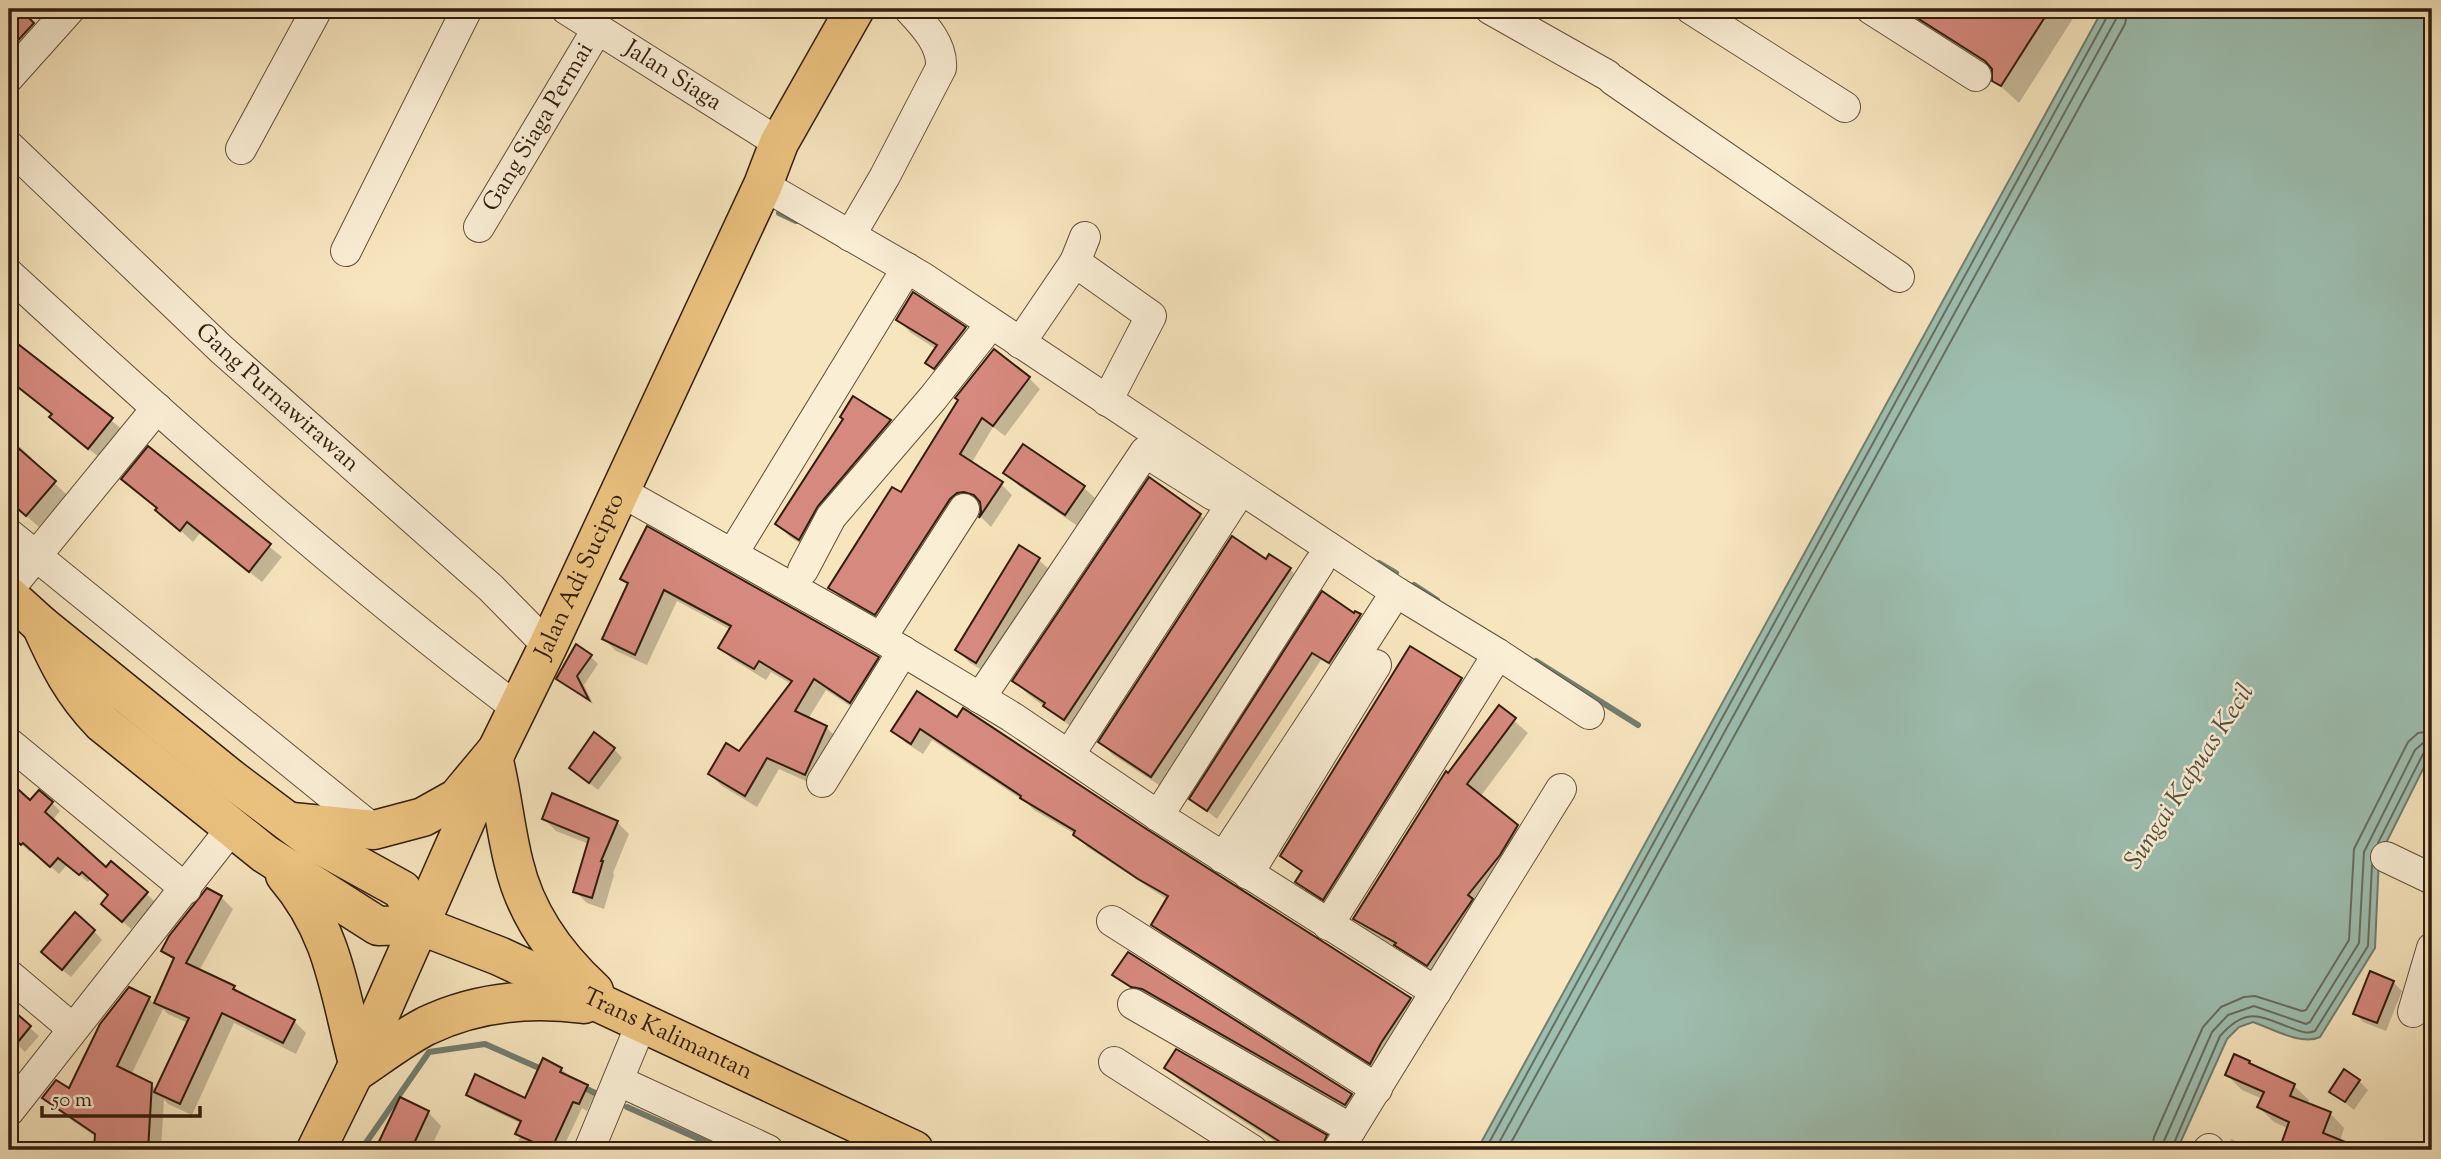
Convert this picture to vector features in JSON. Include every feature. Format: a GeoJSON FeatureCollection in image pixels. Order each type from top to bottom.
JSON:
{"type":"FeatureCollection","features":[{"type":"Feature","properties":{"kind":"main road","name":"Jalan Adi Sucipto"},"geometry":{"type":"LineString","coordinates":[[316,1150],[356,1068],[495,754],[763,185],[779,143],[855,9]]}},
{"type":"Feature","properties":{"kind":"main road"},"geometry":{"type":"LineString","coordinates":[[9,596],[230,778],[315,842],[402,890],[419,925],[378,926],[265,854],[231,828],[102,723],[82,702],[62,673],[41,625]]}},
{"type":"Feature","properties":{"kind":"main road"},"geometry":{"type":"LineString","coordinates":[[287,821],[374,830],[423,817],[457,797],[495,754]]}},
{"type":"Feature","properties":{"kind":"main road"},"geometry":{"type":"LineString","coordinates":[[495,754],[514,864],[525,898],[549,944],[572,971],[626,1015]]}},
{"type":"Feature","properties":{"kind":"main road"},"geometry":{"type":"LineString","coordinates":[[265,854],[293,885],[324,936],[335,964],[356,1068],[425,1027],[469,1010],[498,1003],[562,1001],[626,1015]]}},
{"type":"Feature","properties":{"kind":"main road","name":"Trans Kalimantan"},"geometry":{"type":"LineString","coordinates":[[419,925],[499,956],[914,1150]]}},
{"type":"Feature","properties":{"kind":"street"},"geometry":{"type":"LineString","coordinates":[[9,77],[70,9]]}},
{"type":"Feature","properties":{"kind":"street"},"geometry":{"type":"LineString","coordinates":[[241,149],[317,9]]}},
{"type":"Feature","properties":{"kind":"street"},"geometry":{"type":"LineString","coordinates":[[346,251],[467,9]]}},
{"type":"Feature","properties":{"kind":"street","name":"Jalan Siaga"},"geometry":{"type":"LineString","coordinates":[[566,9],[779,143]]}},
{"type":"Feature","properties":{"kind":"street"},"geometry":{"type":"LineString","coordinates":[[850,236],[885,176],[941,68],[939,51],[933,39],[909,9]]}},
{"type":"Feature","properties":{"kind":"street"},"geometry":{"type":"LineString","coordinates":[[1490,9],[1610,78],[1899,277]]}},
{"type":"Feature","properties":{"kind":"street"},"geometry":{"type":"LineString","coordinates":[[1690,9],[1845,107]]}},
{"type":"Feature","properties":{"kind":"street"},"geometry":{"type":"LineString","coordinates":[[1871,9],[1976,76]]}},
{"type":"Feature","properties":{"kind":"street","name":"Gang Siaga Permai"},"geometry":{"type":"LineString","coordinates":[[480,227],[598,28]]}},
{"type":"Feature","properties":{"kind":"street","name":"Gang Purnawirawan"},"geometry":{"type":"LineString","coordinates":[[9,146],[221,349],[491,589],[548,646]]}},
{"type":"Feature","properties":{"kind":"street"},"geometry":{"type":"LineString","coordinates":[[763,185],[907,268],[1396,592],[1499,654],[1590,714]]}},
{"type":"Feature","properties":{"kind":"street"},"geometry":{"type":"LineString","coordinates":[[1020,343],[1080,249],[1151,316],[1107,401]]}},
{"type":"Feature","properties":{"kind":"street"},"geometry":{"type":"LineString","coordinates":[[733,553],[907,268]]}},
{"type":"Feature","properties":{"kind":"street"},"geometry":{"type":"LineString","coordinates":[[9,274],[365,588],[441,651],[518,709]]}},
{"type":"Feature","properties":{"kind":"street"},"geometry":{"type":"LineString","coordinates":[[803,570],[831,517],[933,398],[991,324]]}},
{"type":"Feature","properties":{"kind":"street"},"geometry":{"type":"LineString","coordinates":[[9,589],[158,408]]}},
{"type":"Feature","properties":{"kind":"street"},"geometry":{"type":"LineString","coordinates":[[980,698],[1145,452],[1223,499],[1069,755]]}},
{"type":"Feature","properties":{"kind":"street"},"geometry":{"type":"LineString","coordinates":[[621,491],[892,644],[980,698],[1223,858],[1436,992]]}},
{"type":"Feature","properties":{"kind":"street"},"geometry":{"type":"LineString","coordinates":[[822,782],[964,509]]}},
{"type":"Feature","properties":{"kind":"street"},"geometry":{"type":"LineString","coordinates":[[9,534],[374,830]]}},
{"type":"Feature","properties":{"kind":"street"},"geometry":{"type":"LineString","coordinates":[[1158,816],[1319,564]]}},
{"type":"Feature","properties":{"kind":"street"},"geometry":{"type":"LineString","coordinates":[[1223,858],[1396,592]]}},
{"type":"Feature","properties":{"kind":"street"},"geometry":{"type":"LineString","coordinates":[[1328,925],[1499,654]]}},
{"type":"Feature","properties":{"kind":"street"},"geometry":{"type":"LineString","coordinates":[[1248,874],[1376,665]]}},
{"type":"Feature","properties":{"kind":"street"},"geometry":{"type":"LineString","coordinates":[[9,743],[186,889]]}},
{"type":"Feature","properties":{"kind":"street"},"geometry":{"type":"LineString","coordinates":[[1133,1004],[1345,1140],[1561,789]]}},
{"type":"Feature","properties":{"kind":"street"},"geometry":{"type":"LineString","coordinates":[[9,1111],[72,1028],[186,889],[231,828]]}},
{"type":"Feature","properties":{"kind":"street"},"geometry":{"type":"LineString","coordinates":[[2386,857],[2432,879]]}},
{"type":"Feature","properties":{"kind":"street"},"geometry":{"type":"LineString","coordinates":[[1112,921],[1377,1089]]}},
{"type":"Feature","properties":{"kind":"street"},"geometry":{"type":"LineString","coordinates":[[2413,1012],[2428,982],[2432,948]]}},
{"type":"Feature","properties":{"kind":"street"},"geometry":{"type":"LineString","coordinates":[[9,975],[72,1028]]}},
{"type":"Feature","properties":{"kind":"street"},"geometry":{"type":"LineString","coordinates":[[589,1150],[619,1081],[626,1015]]}},
{"type":"Feature","properties":{"kind":"street"},"geometry":{"type":"LineString","coordinates":[[1114,1062],[1252,1150]]}},
{"type":"Feature","properties":{"kind":"street"},"geometry":{"type":"LineString","coordinates":[[619,1081],[768,1150]]}},
{"type":"Feature","properties":{"kind":"water","name":"Sungai Kapuas Kecil"},"geometry":{"type":"Polygon","coordinates":[[[2103,9],[2432,9],[2432,751],[2379,857],[2375,948],[2320,1037],[2295,1038],[2253,1022],[2239,1027],[2227,1039],[2177,1150],[1477,1150],[2103,9]]]}},
{"type":"Feature","properties":{"kind":"building"},"geometry":{"type":"Polygon","coordinates":[[[9,9],[20,9],[34,23],[9,50],[9,9]]]}},
{"type":"Feature","properties":{"kind":"building"},"geometry":{"type":"Polygon","coordinates":[[[1903,9],[2050,9],[2001,86],[1992,81],[1992,69],[1985,61],[1903,9]]]}},
{"type":"Feature","properties":{"kind":"building"},"geometry":{"type":"Polygon","coordinates":[[[913,292],[966,327],[934,369],[925,363],[937,345],[896,320],[913,292]]]}},
{"type":"Feature","properties":{"kind":"building"},"geometry":{"type":"Polygon","coordinates":[[[9,337],[113,418],[88,449],[49,417],[52,414],[9,380],[9,337]]]}},
{"type":"Feature","properties":{"kind":"building"},"geometry":{"type":"Polygon","coordinates":[[[994,349],[1030,377],[993,426],[982,418],[960,454],[1003,482],[979,518],[980,502],[974,495],[957,493],[950,499],[875,615],[828,588],[892,487],[901,492],[958,400],[955,398],[994,349]]]}},
{"type":"Feature","properties":{"kind":"building"},"geometry":{"type":"Polygon","coordinates":[[[853,396],[891,420],[818,506],[799,540],[775,524],[843,419],[840,417],[853,396]]]}},
{"type":"Feature","properties":{"kind":"building"},"geometry":{"type":"Polygon","coordinates":[[[9,440],[56,481],[26,516],[9,501],[9,440]]]}},
{"type":"Feature","properties":{"kind":"building"},"geometry":{"type":"Polygon","coordinates":[[[1023,444],[1085,486],[1065,515],[1003,473],[1023,444]]]}},
{"type":"Feature","properties":{"kind":"building"},"geometry":{"type":"Polygon","coordinates":[[[148,446],[271,544],[249,572],[187,522],[180,531],[121,479],[148,446]]]}},
{"type":"Feature","properties":{"kind":"building"},"geometry":{"type":"Polygon","coordinates":[[[1149,477],[1201,514],[1064,720],[1043,706],[1045,703],[1012,681],[1149,477]]]}},
{"type":"Feature","properties":{"kind":"building"},"geometry":{"type":"Polygon","coordinates":[[[647,526],[879,657],[850,703],[814,679],[795,711],[827,726],[805,775],[767,758],[745,796],[708,774],[726,743],[739,751],[792,681],[759,661],[754,669],[718,648],[731,626],[664,590],[635,655],[602,639],[628,583],[620,579],[647,526]]]}},
{"type":"Feature","properties":{"kind":"building"},"geometry":{"type":"Polygon","coordinates":[[[1232,536],[1266,559],[1269,554],[1291,568],[1151,777],[1098,742],[1232,536]]]}},
{"type":"Feature","properties":{"kind":"building"},"geometry":{"type":"Polygon","coordinates":[[[1019,545],[1040,558],[976,663],[955,650],[1019,545]]]}},
{"type":"Feature","properties":{"kind":"building"},"geometry":{"type":"Polygon","coordinates":[[[1322,591],[1354,613],[1355,611],[1361,614],[1329,663],[1312,653],[1207,811],[1189,799],[1322,591]]]}},
{"type":"Feature","properties":{"kind":"building"},"geometry":{"type":"Polygon","coordinates":[[[576,644],[592,655],[577,676],[589,700],[556,679],[576,644]]]}},
{"type":"Feature","properties":{"kind":"building"},"geometry":{"type":"Polygon","coordinates":[[[1410,646],[1462,678],[1323,900],[1295,882],[1302,871],[1280,856],[1410,646]]]}},
{"type":"Feature","properties":{"kind":"building"},"geometry":{"type":"Polygon","coordinates":[[[917,691],[957,717],[963,708],[1411,998],[1370,1064],[1151,925],[1168,896],[1073,835],[1075,831],[1020,798],[1021,796],[920,729],[911,744],[891,731],[917,691]]]}},
{"type":"Feature","properties":{"kind":"building"},"geometry":{"type":"Polygon","coordinates":[[[1499,705],[1516,718],[1467,784],[1518,825],[1500,855],[1468,895],[1473,899],[1427,966],[1394,945],[1396,943],[1353,919],[1446,771],[1448,773],[1499,705]]]}},
{"type":"Feature","properties":{"kind":"building"},"geometry":{"type":"Polygon","coordinates":[[[594,732],[615,748],[589,783],[569,768],[594,732]]]}},
{"type":"Feature","properties":{"kind":"building"},"geometry":{"type":"Polygon","coordinates":[[[9,781],[30,800],[39,790],[53,802],[45,812],[106,867],[111,861],[148,892],[122,922],[101,904],[108,895],[82,872],[79,875],[58,858],[50,867],[23,843],[21,845],[9,835],[9,781]]]}},
{"type":"Feature","properties":{"kind":"building"},"geometry":{"type":"Polygon","coordinates":[[[552,793],[618,821],[601,861],[592,898],[573,892],[589,838],[542,819],[552,793]]]}},
{"type":"Feature","properties":{"kind":"building"},"geometry":{"type":"Polygon","coordinates":[[[207,888],[222,896],[186,963],[235,986],[233,989],[295,1020],[283,1043],[222,1013],[180,1104],[154,1092],[189,1018],[154,1003],[174,958],[161,951],[169,936],[207,888]]]}},
{"type":"Feature","properties":{"kind":"building"},"geometry":{"type":"Polygon","coordinates":[[[75,912],[95,930],[62,970],[41,952],[75,912]]]}},
{"type":"Feature","properties":{"kind":"building"},"geometry":{"type":"Polygon","coordinates":[[[1128,952],[1352,1094],[1345,1105],[1142,989],[1131,987],[1112,975],[1128,952]]]}},
{"type":"Feature","properties":{"kind":"building"},"geometry":{"type":"Polygon","coordinates":[[[2370,971],[2394,981],[2377,1023],[2353,1014],[2370,971]]]}},
{"type":"Feature","properties":{"kind":"building"},"geometry":{"type":"Polygon","coordinates":[[[129,987],[150,997],[117,1066],[152,1083],[148,1150],[94,1150],[95,1134],[42,1098],[56,1080],[69,1088],[100,1024],[129,987]]]}},
{"type":"Feature","properties":{"kind":"building"},"geometry":{"type":"Polygon","coordinates":[[[9,1007],[31,1026],[9,1053],[9,1007]]]}},
{"type":"Feature","properties":{"kind":"building"},"geometry":{"type":"Polygon","coordinates":[[[1176,1049],[1327,1135],[1321,1150],[1293,1150],[1164,1068],[1176,1049]]]}},
{"type":"Feature","properties":{"kind":"building"},"geometry":{"type":"Polygon","coordinates":[[[2234,1054],[2295,1084],[2290,1096],[2331,1112],[2323,1133],[2365,1150],[2279,1150],[2289,1122],[2257,1107],[2264,1092],[2225,1075],[2234,1054]]]}},
{"type":"Feature","properties":{"kind":"building"},"geometry":{"type":"Polygon","coordinates":[[[543,1058],[562,1068],[560,1072],[588,1085],[579,1104],[573,1102],[551,1150],[515,1134],[521,1121],[466,1095],[475,1074],[525,1098],[543,1058]]]}},
{"type":"Feature","properties":{"kind":"building"},"geometry":{"type":"Polygon","coordinates":[[[2344,1069],[2360,1080],[2345,1102],[2329,1092],[2344,1069]]]}},
{"type":"Feature","properties":{"kind":"building"},"geometry":{"type":"Polygon","coordinates":[[[400,1097],[429,1111],[411,1150],[375,1150],[400,1097]]]}},
{"type":"Feature","properties":{"kind":"waterway"},"geometry":{"type":"LineString","coordinates":[[779,213],[796,221]]}},
{"type":"Feature","properties":{"kind":"waterway"},"geometry":{"type":"LineString","coordinates":[[1379,563],[1396,573]]}},
{"type":"Feature","properties":{"kind":"waterway"},"geometry":{"type":"LineString","coordinates":[[1414,585],[1437,600]]}},
{"type":"Feature","properties":{"kind":"waterway"},"geometry":{"type":"LineString","coordinates":[[1536,661],[1638,725]]}},
{"type":"Feature","properties":{"kind":"waterway"},"geometry":{"type":"LineString","coordinates":[[361,1150],[429,1052],[485,1044],[546,1071]]}},
{"type":"Feature","properties":{"kind":"waterway"},"geometry":{"type":"LineString","coordinates":[[581,1086],[595,1093]]}},
{"type":"Feature","properties":{"kind":"waterway"},"geometry":{"type":"LineString","coordinates":[[627,1107],[724,1150]]}}]}
